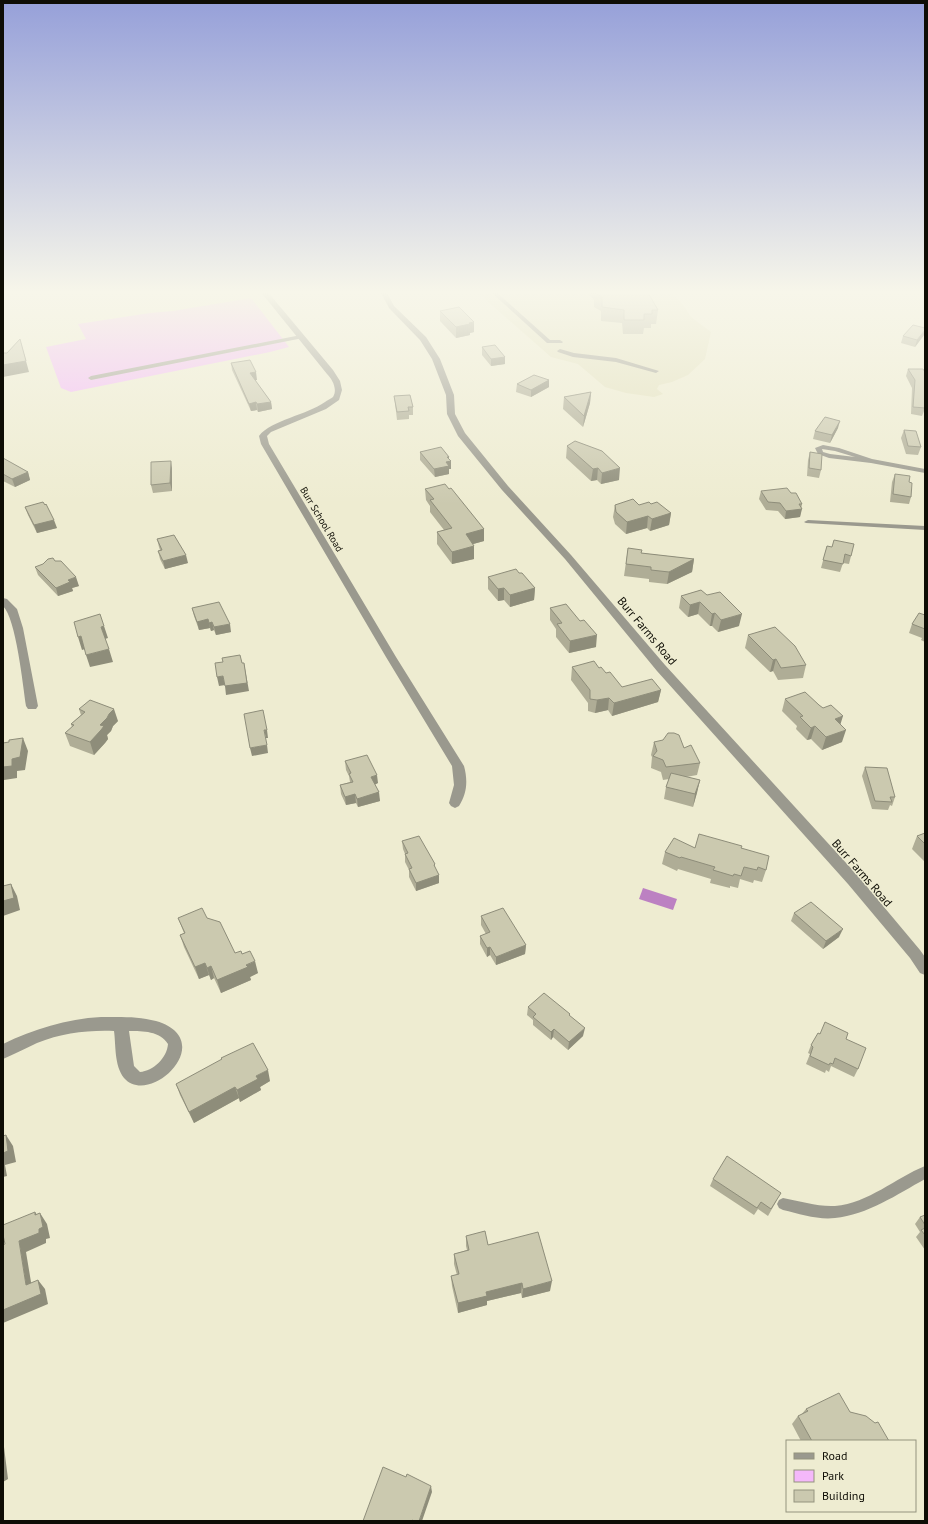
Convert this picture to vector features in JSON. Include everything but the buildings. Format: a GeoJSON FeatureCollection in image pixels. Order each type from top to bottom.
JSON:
{"type":"FeatureCollection","features":[{"type":"Feature","properties":{"kind":"street","name":"Burr School Road"},"geometry":{"type":"LineString","coordinates":[[322,362],[337,381],[338,394],[333,401],[323,407],[268,430],[263,436],[265,444],[395,664],[458,766],[462,782],[461,790],[454,803]]}},
{"type":"Feature","properties":{"kind":"street","name":"Burr Farms Road"},"geometry":{"type":"LineString","coordinates":[[437,362],[450,395],[451,414],[461,434],[505,488],[568,557],[661,668],[853,880],[915,954],[925,969]]}},
{"type":"Feature","properties":{"kind":"street"},"geometry":{"type":"LineString","coordinates":[[3,601],[12,609],[18,628],[32,706]]}},
{"type":"Feature","properties":{"kind":"street"},"geometry":{"type":"LineString","coordinates":[[3,1052],[27,1039],[54,1030],[93,1023],[120,1024]]}},
{"type":"Feature","properties":{"kind":"lane"},"geometry":{"type":"LineString","coordinates":[[91,378],[172,362]]}},
{"type":"Feature","properties":{"kind":"lane"},"geometry":{"type":"LineString","coordinates":[[623,362],[656,372]]}},
{"type":"Feature","properties":{"kind":"lane"},"geometry":{"type":"LineString","coordinates":[[871,461],[834,449],[820,446],[818,448],[820,453],[829,456],[871,461],[925,471]]}},
{"type":"Feature","properties":{"kind":"lane"},"geometry":{"type":"LineString","coordinates":[[808,522],[925,528]]}},
{"type":"Feature","properties":{"kind":"lane"},"geometry":{"type":"LineString","coordinates":[[783,1204],[823,1212],[836,1212],[851,1208],[881,1196],[925,1172]]}},
{"type":"Feature","properties":{"kind":"shaded area"},"geometry":{"type":"Polygon","coordinates":[[[571,362],[702,362],[688,375],[672,382],[659,385],[657,389],[663,394],[654,397],[626,393],[605,387],[578,364],[571,362]]]}},
{"type":"Feature","properties":{"kind":"shaded area"},"geometry":{"type":"Polygon","coordinates":[[[643,888],[677,899],[673,910],[639,899],[643,888]]]}},
{"type":"Feature","properties":{"kind":"green space"},"geometry":{"type":"Polygon","coordinates":[[[52,362],[220,362],[71,392],[61,388],[52,362]]]}}]}
